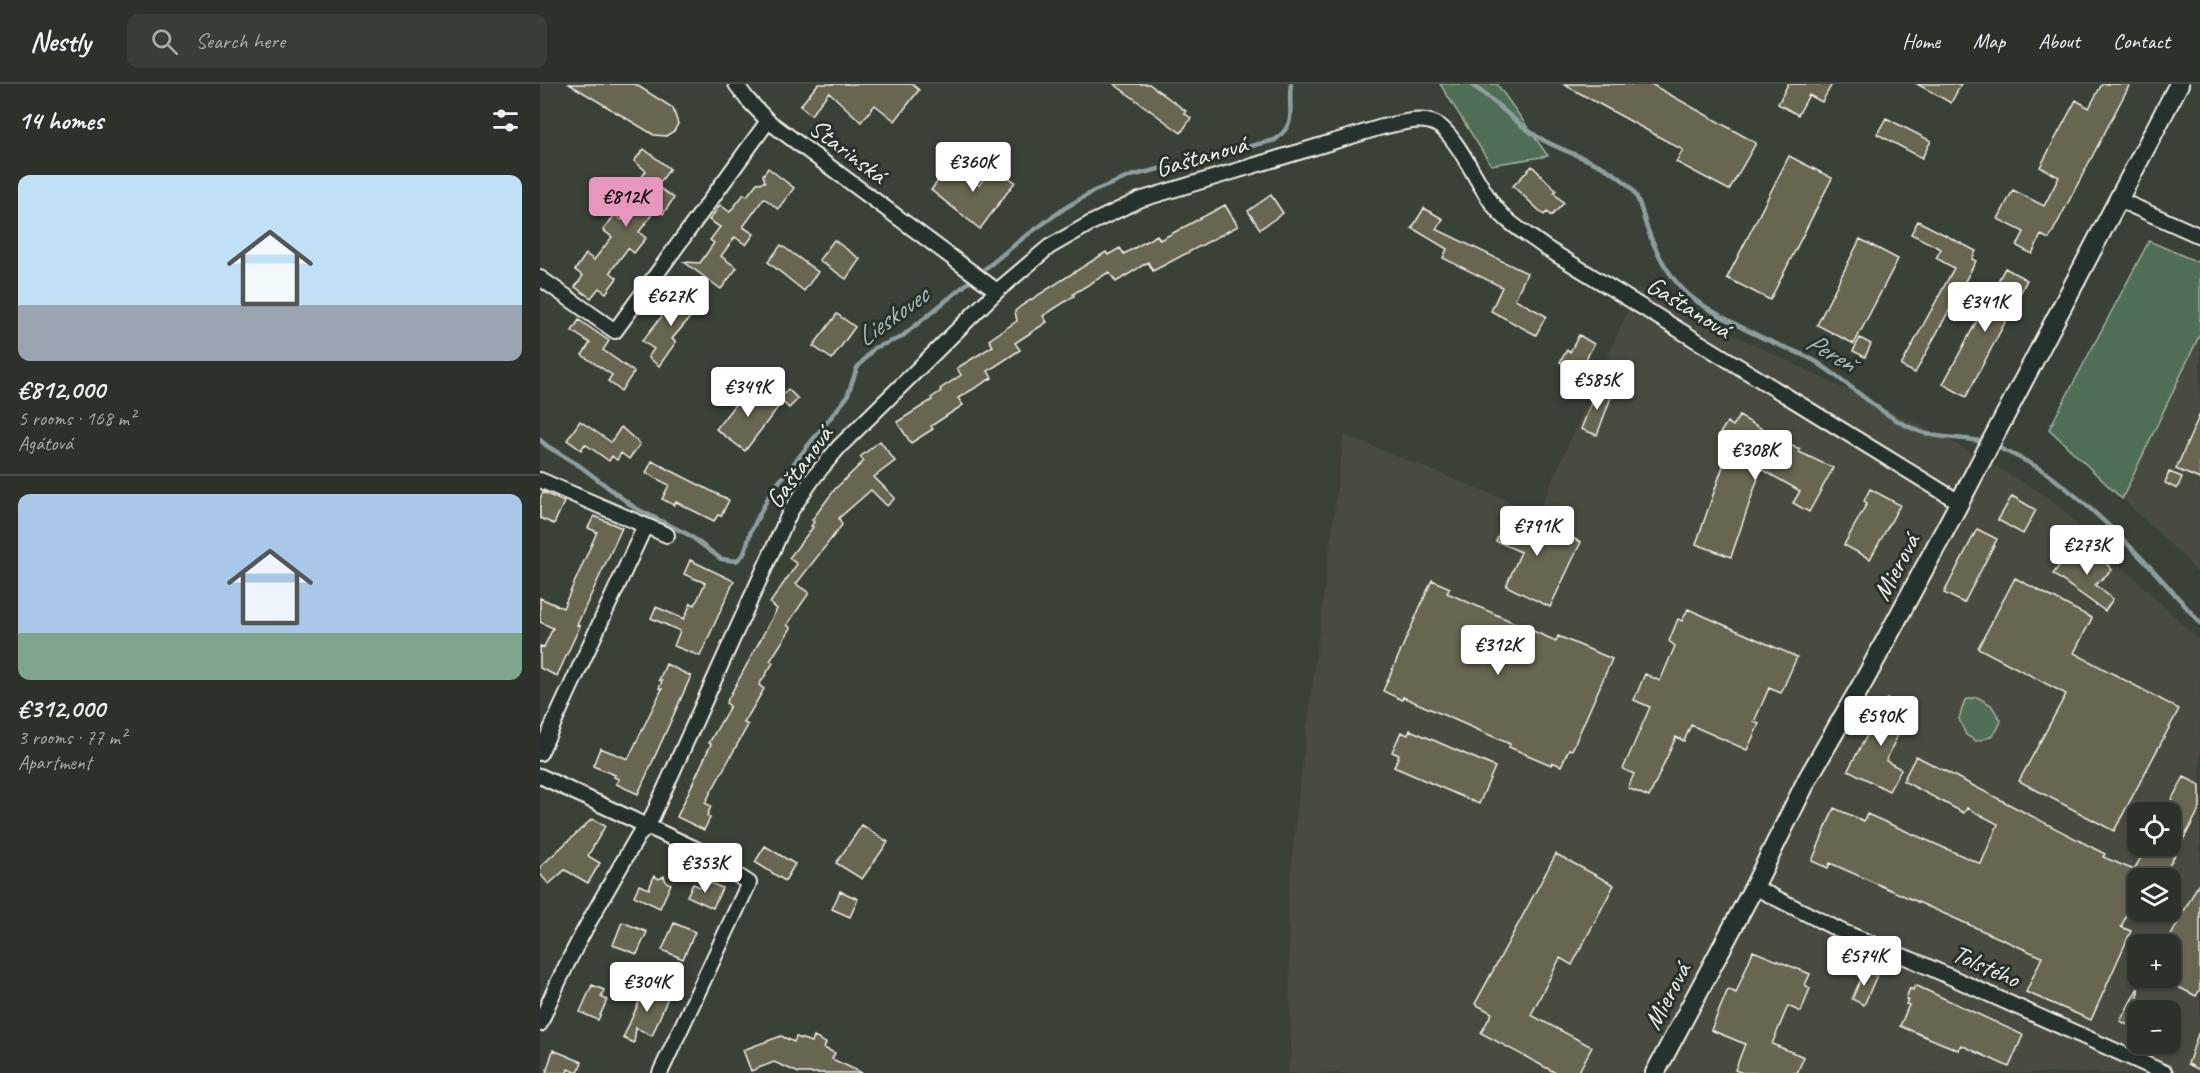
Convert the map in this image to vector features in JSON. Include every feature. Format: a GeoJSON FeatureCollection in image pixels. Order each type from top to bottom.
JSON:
{"type":"FeatureCollection","features":[{"type":"Feature","properties":{"kind":"main road","name":"Mierová"},"geometry":{"type":"LineString","coordinates":[[1655,1073],[1754,887],[1808,778],[1865,679],[2179,84]]}},
{"type":"Feature","properties":{"kind":"street","name":"Starinská"},"geometry":{"type":"LineString","coordinates":[[736,84],[768,121],[997,291]]}},
{"type":"Feature","properties":{"kind":"street","name":"Gaštanová"},"geometry":{"type":"LineString","coordinates":[[540,1024],[554,988],[590,921],[638,836],[648,826],[790,512],[814,477],[839,447],[997,291],[1048,247],[1139,200],[1382,127],[1420,120],[1436,123],[1448,132],[1496,208],[1508,221],[1546,248],[1959,502]]}},
{"type":"Feature","properties":{"kind":"street"},"geometry":{"type":"LineString","coordinates":[[540,278],[615,331],[768,121]]}},
{"type":"Feature","properties":{"kind":"street"},"geometry":{"type":"LineString","coordinates":[[2117,199],[2200,236]]}},
{"type":"Feature","properties":{"kind":"street"},"geometry":{"type":"LineString","coordinates":[[540,480],[667,535]]}},
{"type":"Feature","properties":{"kind":"street"},"geometry":{"type":"LineString","coordinates":[[540,753],[645,526]]}},
{"type":"Feature","properties":{"kind":"street"},"geometry":{"type":"LineString","coordinates":[[540,776],[698,850],[749,883],[660,1073]]}},
{"type":"Feature","properties":{"kind":"street","name":"Tolstého"},"geometry":{"type":"LineString","coordinates":[[1754,887],[1841,931],[1915,961],[2165,1073]]}},
{"type":"Feature","properties":{"kind":"shaded area"},"geometry":{"type":"Polygon","coordinates":[[[2149,241],[2200,263],[2200,576],[2186,559],[2049,429],[2149,241]]]}},
{"type":"Feature","properties":{"kind":"shaded area"},"geometry":{"type":"Polygon","coordinates":[[[1638,288],[1949,440],[2050,498],[2200,641],[2200,1073],[1288,1073],[1291,1055],[1288,901],[1299,792],[1344,435],[1538,513],[1638,288]]]}},
{"type":"Feature","properties":{"kind":"green space"},"geometry":{"type":"Polygon","coordinates":[[[1440,84],[1497,84],[1548,156],[1491,165],[1440,84]]]}},
{"type":"Feature","properties":{"kind":"green space"},"geometry":{"type":"Polygon","coordinates":[[[2149,241],[2200,263],[2200,334],[2122,499],[2049,429],[2149,241]]]}},
{"type":"Feature","properties":{"kind":"green space"},"geometry":{"type":"Polygon","coordinates":[[[1977,697],[1991,705],[2001,720],[1993,735],[1976,741],[1966,735],[1959,719],[1965,700],[1977,697]]]}},
{"type":"Feature","properties":{"kind":"building"},"geometry":{"type":"Polygon","coordinates":[[[569,84],[635,84],[673,108],[678,124],[674,131],[666,136],[654,135],[569,84]]]}},
{"type":"Feature","properties":{"kind":"building"},"geometry":{"type":"Polygon","coordinates":[[[818,84],[912,84],[919,90],[895,121],[875,105],[861,122],[829,92],[811,115],[800,106],[818,84]]]}},
{"type":"Feature","properties":{"kind":"building"},"geometry":{"type":"Polygon","coordinates":[[[1114,84],[1149,84],[1186,111],[1184,113],[1191,118],[1181,133],[1114,84]]]}},
{"type":"Feature","properties":{"kind":"building"},"geometry":{"type":"Polygon","coordinates":[[[1563,84],[1651,84],[1756,143],[1729,190],[1676,162],[1683,150],[1563,84]]]}},
{"type":"Feature","properties":{"kind":"building"},"geometry":{"type":"Polygon","coordinates":[[[1788,84],[1832,84],[1822,102],[1809,95],[1798,115],[1778,104],[1788,84]]]}},
{"type":"Feature","properties":{"kind":"building"},"geometry":{"type":"Polygon","coordinates":[[[1917,84],[1961,84],[1951,103],[1917,84]]]}},
{"type":"Feature","properties":{"kind":"building"},"geometry":{"type":"Polygon","coordinates":[[[2102,84],[2130,84],[2049,239],[2041,235],[2032,254],[2017,246],[2024,232],[1998,219],[2013,190],[2044,206],[2059,177],[2040,167],[2076,100],[2089,108],[2102,84]]]}},
{"type":"Feature","properties":{"kind":"building"},"geometry":{"type":"Polygon","coordinates":[[[1886,118],[1931,141],[1922,158],[1877,134],[1886,118]]]}},
{"type":"Feature","properties":{"kind":"building"},"geometry":{"type":"Polygon","coordinates":[[[644,149],[670,169],[657,186],[674,198],[663,214],[656,209],[639,232],[646,238],[634,253],[628,248],[610,272],[617,278],[606,293],[599,288],[591,298],[575,287],[583,276],[575,270],[586,254],[594,260],[612,237],[603,230],[615,215],[622,220],[640,197],[632,191],[646,171],[634,161],[644,149]]]}},
{"type":"Feature","properties":{"kind":"building"},"geometry":{"type":"Polygon","coordinates":[[[1789,156],[1832,178],[1770,300],[1727,278],[1789,156]]]}},
{"type":"Feature","properties":{"kind":"building"},"geometry":{"type":"Polygon","coordinates":[[[949,166],[979,185],[993,166],[1015,182],[980,229],[931,190],[949,166]]]}},
{"type":"Feature","properties":{"kind":"building"},"geometry":{"type":"Polygon","coordinates":[[[1532,166],[1556,190],[1554,193],[1564,203],[1551,216],[1547,212],[1544,215],[1513,186],[1532,166]]]}},
{"type":"Feature","properties":{"kind":"building"},"geometry":{"type":"Polygon","coordinates":[[[768,168],[794,188],[778,209],[764,198],[743,227],[754,234],[746,245],[735,237],[721,256],[737,268],[721,289],[684,262],[700,263],[714,243],[710,240],[720,227],[709,220],[720,205],[730,212],[744,194],[747,196],[757,183],[765,182],[763,175],[768,168]]]}},
{"type":"Feature","properties":{"kind":"building"},"geometry":{"type":"Polygon","coordinates":[[[1271,195],[1283,213],[1260,229],[1248,211],[1271,195]]]}},
{"type":"Feature","properties":{"kind":"building"},"geometry":{"type":"Polygon","coordinates":[[[1225,205],[1238,226],[1153,271],[1148,262],[1116,282],[1109,272],[1073,294],[1074,296],[1043,316],[1047,322],[1015,343],[1020,350],[988,371],[992,378],[958,398],[963,405],[931,426],[933,429],[911,443],[897,422],[932,400],[931,398],[941,391],[940,389],[961,375],[957,368],[993,346],[989,340],[1017,321],[1015,311],[1021,306],[1106,252],[1108,255],[1120,248],[1124,254],[1157,235],[1160,240],[1225,205]]]}},
{"type":"Feature","properties":{"kind":"building"},"geometry":{"type":"Polygon","coordinates":[[[1424,208],[1443,219],[1436,229],[1527,273],[1515,299],[1546,316],[1536,335],[1491,311],[1502,287],[1443,258],[1447,249],[1412,228],[1424,208]]]}},
{"type":"Feature","properties":{"kind":"building"},"geometry":{"type":"Polygon","coordinates":[[[1918,221],[1976,251],[1972,259],[1976,261],[1915,373],[1901,366],[1954,268],[1936,258],[1941,249],[1911,234],[1918,221]]]}},
{"type":"Feature","properties":{"kind":"building"},"geometry":{"type":"Polygon","coordinates":[[[1860,239],[1898,259],[1854,344],[1817,325],[1860,239]]]}},
{"type":"Feature","properties":{"kind":"building"},"geometry":{"type":"Polygon","coordinates":[[[834,240],[860,259],[846,279],[819,260],[834,240]]]}},
{"type":"Feature","properties":{"kind":"building"},"geometry":{"type":"Polygon","coordinates":[[[781,245],[818,272],[804,291],[768,262],[781,245]]]}},
{"type":"Feature","properties":{"kind":"building"},"geometry":{"type":"Polygon","coordinates":[[[2005,268],[2027,280],[1966,397],[1943,384],[2005,268]]]}},
{"type":"Feature","properties":{"kind":"building"},"geometry":{"type":"Polygon","coordinates":[[[682,291],[704,309],[697,317],[693,314],[672,339],[676,342],[659,366],[648,357],[654,349],[642,341],[682,291]]]}},
{"type":"Feature","properties":{"kind":"building"},"geometry":{"type":"Polygon","coordinates":[[[837,314],[855,327],[832,359],[813,346],[837,314]]]}},
{"type":"Feature","properties":{"kind":"building"},"geometry":{"type":"Polygon","coordinates":[[[579,320],[609,341],[603,350],[634,372],[621,391],[608,381],[612,375],[582,355],[590,343],[572,331],[579,320]]]}},
{"type":"Feature","properties":{"kind":"building"},"geometry":{"type":"Polygon","coordinates":[[[1579,335],[1594,344],[1579,372],[1560,362],[1567,350],[1570,352],[1579,335]]]}},
{"type":"Feature","properties":{"kind":"building"},"geometry":{"type":"Polygon","coordinates":[[[1860,338],[1871,344],[1865,357],[1853,351],[1860,338]]]}},
{"type":"Feature","properties":{"kind":"building"},"geometry":{"type":"Polygon","coordinates":[[[752,385],[779,406],[745,451],[716,429],[752,385]]]}},
{"type":"Feature","properties":{"kind":"building"},"geometry":{"type":"Polygon","coordinates":[[[1598,386],[1613,392],[1597,435],[1581,429],[1598,386]]]}},
{"type":"Feature","properties":{"kind":"building"},"geometry":{"type":"Polygon","coordinates":[[[788,389],[798,399],[789,408],[779,399],[788,389]]]}},
{"type":"Feature","properties":{"kind":"building"},"geometry":{"type":"Polygon","coordinates":[[[2200,414],[2200,479],[2176,469],[2200,414]]]}},
{"type":"Feature","properties":{"kind":"building"},"geometry":{"type":"Polygon","coordinates":[[[1739,416],[1800,450],[1799,452],[1833,468],[1809,512],[1793,503],[1800,491],[1761,469],[1731,557],[1696,544],[1731,443],[1719,435],[1727,422],[1733,426],[1739,416]]]}},
{"type":"Feature","properties":{"kind":"building"},"geometry":{"type":"Polygon","coordinates":[[[580,421],[611,442],[621,427],[640,444],[629,459],[621,453],[617,460],[612,456],[609,461],[585,444],[581,450],[567,440],[580,421]]]}},
{"type":"Feature","properties":{"kind":"building"},"geometry":{"type":"Polygon","coordinates":[[[880,441],[895,461],[874,477],[895,498],[887,506],[871,490],[839,518],[842,525],[796,584],[809,593],[787,625],[791,628],[770,661],[773,663],[759,685],[764,689],[744,723],[748,725],[705,803],[711,806],[707,816],[710,818],[704,830],[677,817],[711,744],[709,743],[730,706],[726,703],[777,609],[770,603],[797,564],[789,558],[813,527],[811,526],[814,522],[812,520],[835,489],[864,461],[860,457],[880,441]]]}},
{"type":"Feature","properties":{"kind":"building"},"geometry":{"type":"Polygon","coordinates":[[[652,461],[729,500],[721,516],[718,515],[714,521],[676,502],[674,505],[662,499],[669,485],[646,473],[652,461]]]}},
{"type":"Feature","properties":{"kind":"building"},"geometry":{"type":"Polygon","coordinates":[[[2169,472],[2182,477],[2177,489],[2165,483],[2169,472]]]}},
{"type":"Feature","properties":{"kind":"building"},"geometry":{"type":"Polygon","coordinates":[[[1870,489],[1900,505],[1870,559],[1844,545],[1867,503],[1864,501],[1870,489]]]}},
{"type":"Feature","properties":{"kind":"building"},"geometry":{"type":"Polygon","coordinates":[[[543,492],[564,502],[554,524],[540,518],[540,499],[543,492]]]}},
{"type":"Feature","properties":{"kind":"building"},"geometry":{"type":"Polygon","coordinates":[[[2012,496],[2036,510],[2023,534],[1998,520],[2012,496]]]}},
{"type":"Feature","properties":{"kind":"building"},"geometry":{"type":"Polygon","coordinates":[[[1509,511],[1581,542],[1550,607],[1506,586],[1521,552],[1496,541],[1509,511]]]}},
{"type":"Feature","properties":{"kind":"building"},"geometry":{"type":"Polygon","coordinates":[[[594,516],[622,528],[577,625],[580,626],[557,676],[540,668],[540,646],[544,647],[553,628],[540,622],[540,598],[563,608],[597,532],[588,528],[594,516]]]}},
{"type":"Feature","properties":{"kind":"building"},"geometry":{"type":"Polygon","coordinates":[[[1977,529],[1997,539],[1964,603],[1944,593],[1977,529]]]}},
{"type":"Feature","properties":{"kind":"building"},"geometry":{"type":"Polygon","coordinates":[[[2090,544],[2112,570],[2095,585],[2113,599],[2105,611],[2053,574],[2062,562],[2067,565],[2090,544]]]}},
{"type":"Feature","properties":{"kind":"building"},"geometry":{"type":"Polygon","coordinates":[[[690,560],[734,581],[700,656],[674,646],[680,631],[651,618],[656,607],[684,619],[691,603],[695,605],[705,583],[684,574],[690,560]]]}},
{"type":"Feature","properties":{"kind":"building"},"geometry":{"type":"Polygon","coordinates":[[[2015,578],[2092,618],[2074,653],[2179,709],[2129,802],[2127,802],[2127,807],[2114,831],[2019,781],[2066,694],[1978,648],[2015,578]]]}},
{"type":"Feature","properties":{"kind":"building"},"geometry":{"type":"Polygon","coordinates":[[[1432,580],[1450,588],[1447,593],[1556,641],[1558,636],[1612,659],[1572,750],[1569,749],[1561,766],[1552,762],[1551,765],[1509,747],[1510,744],[1403,697],[1402,700],[1383,691],[1432,580]]]}},
{"type":"Feature","properties":{"kind":"building"},"geometry":{"type":"Polygon","coordinates":[[[1688,609],[1797,657],[1781,693],[1769,688],[1754,722],[1759,724],[1747,750],[1691,725],[1684,741],[1676,737],[1649,797],[1628,788],[1634,774],[1623,769],[1650,707],[1634,700],[1645,674],[1660,681],[1675,646],[1669,641],[1678,619],[1682,621],[1688,609]]]}},
{"type":"Feature","properties":{"kind":"building"},"geometry":{"type":"Polygon","coordinates":[[[666,664],[691,676],[638,794],[616,784],[619,779],[614,777],[615,775],[593,766],[600,748],[628,759],[662,689],[659,688],[662,681],[659,680],[666,664]]]}},
{"type":"Feature","properties":{"kind":"building"},"geometry":{"type":"Polygon","coordinates":[[[1887,699],[1909,710],[1886,761],[1901,769],[1889,791],[1848,770],[1887,699]]]}},
{"type":"Feature","properties":{"kind":"building"},"geometry":{"type":"Polygon","coordinates":[[[1410,730],[1495,767],[1479,804],[1394,767],[1399,755],[1392,752],[1401,732],[1408,735],[1410,730]]]}},
{"type":"Feature","properties":{"kind":"building"},"geometry":{"type":"Polygon","coordinates":[[[1916,756],[2105,854],[2103,857],[2129,868],[2127,868],[2127,914],[2121,927],[2131,931],[2127,934],[2127,940],[2091,1020],[2026,992],[2042,957],[1830,863],[1828,868],[1812,861],[1834,808],[1864,821],[1867,814],[1981,864],[1998,824],[1967,808],[1964,813],[1903,781],[1916,756]]]}},
{"type":"Feature","properties":{"kind":"building"},"geometry":{"type":"Polygon","coordinates":[[[2184,777],[2200,785],[2200,808],[2181,844],[2181,802],[2170,802],[2184,777]]]}},
{"type":"Feature","properties":{"kind":"building"},"geometry":{"type":"Polygon","coordinates":[[[592,819],[605,826],[588,856],[600,863],[588,883],[565,870],[549,884],[540,874],[540,867],[592,819]]]}},
{"type":"Feature","properties":{"kind":"building"},"geometry":{"type":"Polygon","coordinates":[[[862,825],[888,842],[862,879],[836,863],[862,825]]]}},
{"type":"Feature","properties":{"kind":"building"},"geometry":{"type":"Polygon","coordinates":[[[765,846],[795,864],[785,881],[755,862],[765,846]]]}},
{"type":"Feature","properties":{"kind":"building"},"geometry":{"type":"Polygon","coordinates":[[[1556,854],[1614,885],[1572,965],[1560,958],[1531,1015],[1592,1047],[1578,1073],[1556,1073],[1481,1033],[1492,1013],[1475,1004],[1556,854]]]}},
{"type":"Feature","properties":{"kind":"building"},"geometry":{"type":"Polygon","coordinates":[[[2142,856],[2174,856],[2168,868],[2135,868],[2142,856]]]}},
{"type":"Feature","properties":{"kind":"building"},"geometry":{"type":"Polygon","coordinates":[[[654,876],[659,879],[664,876],[666,882],[671,884],[660,908],[634,896],[639,885],[649,889],[654,876]]]}},
{"type":"Feature","properties":{"kind":"building"},"geometry":{"type":"Polygon","coordinates":[[[706,881],[722,888],[713,908],[687,896],[693,884],[703,888],[706,881]]]}},
{"type":"Feature","properties":{"kind":"building"},"geometry":{"type":"Polygon","coordinates":[[[2200,881],[2200,989],[2196,996],[2180,988],[2181,934],[2172,934],[2178,922],[2181,922],[2181,917],[2200,881]]]}},
{"type":"Feature","properties":{"kind":"building"},"geometry":{"type":"Polygon","coordinates":[[[840,891],[858,899],[850,917],[832,909],[840,891]]]}},
{"type":"Feature","properties":{"kind":"building"},"geometry":{"type":"Polygon","coordinates":[[[622,922],[647,932],[637,954],[613,945],[622,922]]]}},
{"type":"Feature","properties":{"kind":"building"},"geometry":{"type":"Polygon","coordinates":[[[674,923],[695,932],[683,959],[662,950],[674,923]]]}},
{"type":"Feature","properties":{"kind":"building"},"geometry":{"type":"Polygon","coordinates":[[[1753,951],[1810,974],[1805,985],[1810,988],[1801,1012],[1788,1006],[1772,1044],[1804,1057],[1797,1073],[1743,1073],[1735,1070],[1745,1044],[1711,1030],[1728,989],[1736,993],[1753,951]]]}},
{"type":"Feature","properties":{"kind":"building"},"geometry":{"type":"Polygon","coordinates":[[[1865,970],[1877,975],[1864,1005],[1852,999],[1865,970]]]}},
{"type":"Feature","properties":{"kind":"building"},"geometry":{"type":"Polygon","coordinates":[[[647,984],[669,995],[652,1036],[636,1028],[634,1043],[623,1038],[647,984]]]}},
{"type":"Feature","properties":{"kind":"building"},"geometry":{"type":"Polygon","coordinates":[[[592,985],[604,990],[601,997],[607,1000],[598,1020],[580,1012],[592,985]]]}},
{"type":"Feature","properties":{"kind":"building"},"geometry":{"type":"Polygon","coordinates":[[[1915,985],[2023,1035],[2009,1067],[1961,1045],[1958,1050],[1900,1026],[1909,1005],[1906,1004],[1908,1000],[1906,999],[1910,988],[1913,990],[1915,985]]]}},
{"type":"Feature","properties":{"kind":"building"},"geometry":{"type":"Polygon","coordinates":[[[2138,988],[2138,998],[2142,1000],[2131,1000],[2138,988]]]}},
{"type":"Feature","properties":{"kind":"building"},"geometry":{"type":"Polygon","coordinates":[[[2127,1008],[2127,1024],[2120,1021],[2127,1008]]]}},
{"type":"Feature","properties":{"kind":"building"},"geometry":{"type":"Polygon","coordinates":[[[2198,1034],[2200,1035],[2200,1070],[2188,1064],[2198,1034]]]}},
{"type":"Feature","properties":{"kind":"building"},"geometry":{"type":"Polygon","coordinates":[[[781,1036],[794,1042],[796,1037],[812,1042],[814,1037],[826,1043],[824,1048],[835,1053],[832,1059],[862,1073],[799,1073],[774,1062],[751,1071],[743,1050],[781,1036]]]}},
{"type":"Feature","properties":{"kind":"building"},"geometry":{"type":"Polygon","coordinates":[[[553,1050],[582,1062],[578,1073],[568,1069],[567,1073],[546,1073],[553,1050]]]}},
{"type":"Feature","properties":{"kind":"waterway","name":"Lieskovec"},"geometry":{"type":"LineString","coordinates":[[540,440],[580,466],[635,508],[689,535],[721,559],[736,561],[744,554],[751,531],[771,492],[847,397],[857,368],[874,348],[900,338],[1023,238],[1065,208],[1094,191],[1131,176],[1275,140],[1290,121],[1291,84]]}},
{"type":"Feature","properties":{"kind":"waterway","name":"Pereň"},"geometry":{"type":"LineString","coordinates":[[1470,84],[1538,137],[1609,170],[1629,186],[1638,200],[1647,228],[1664,265],[1676,282],[1696,301],[1745,329],[1815,361],[1879,409],[1906,426],[1929,434],[1987,443]]}},
{"type":"Feature","properties":{"kind":"waterway","name":"Pereň"},"geometry":{"type":"LineString","coordinates":[[1995,446],[2045,472],[2092,510],[2148,565],[2200,623]]}}]}
